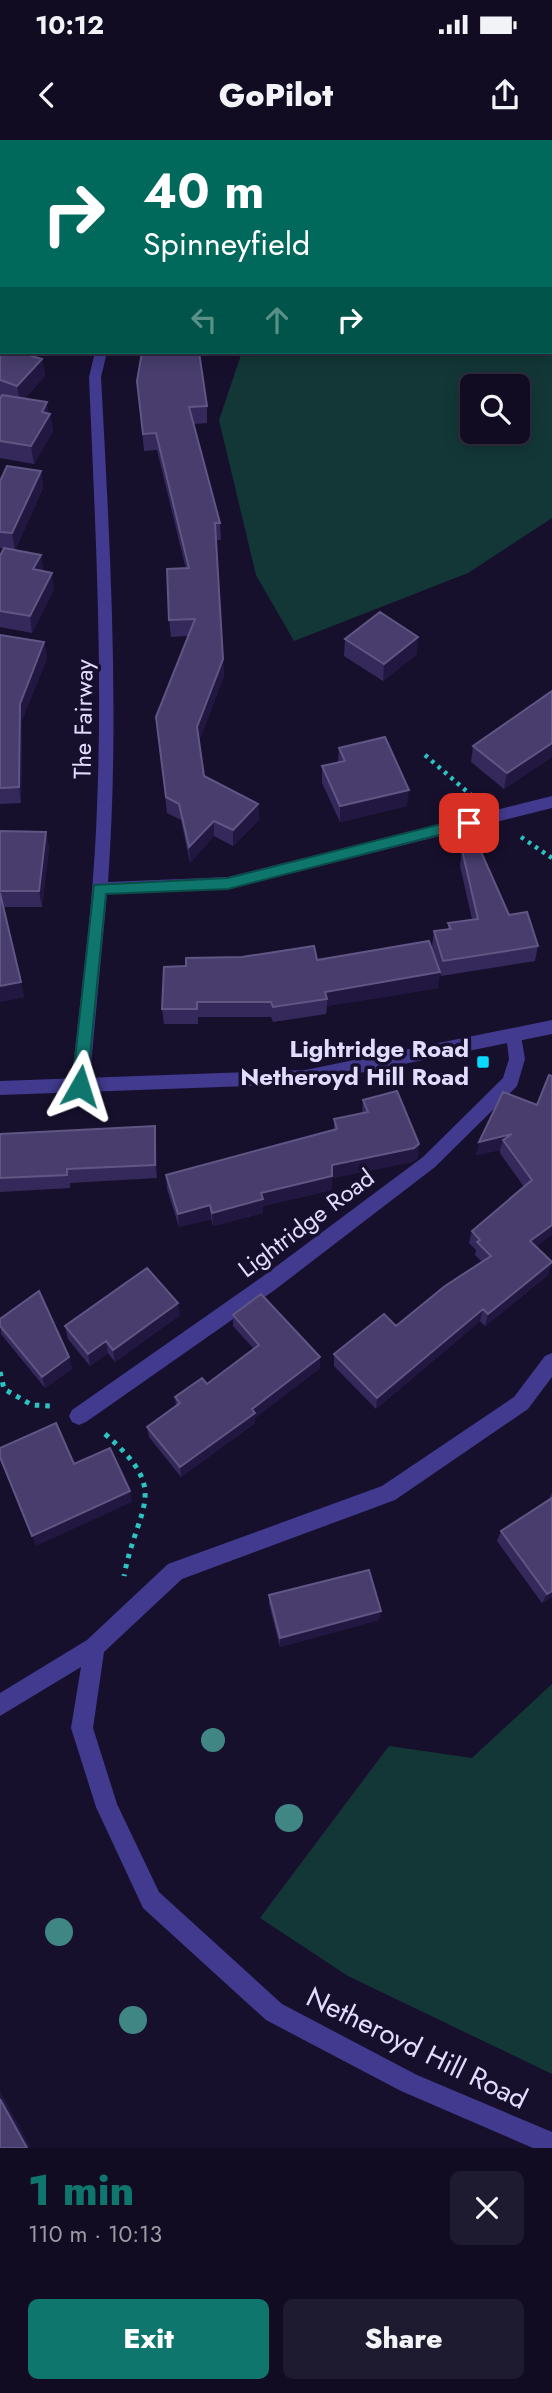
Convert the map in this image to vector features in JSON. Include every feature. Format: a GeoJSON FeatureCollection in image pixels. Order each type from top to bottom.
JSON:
{"type":"FeatureCollection","features":[{"type":"Feature","properties":{"kind":"street","name":"The Fairway"},"geometry":{"type":"LineString","coordinates":[[80,1086],[99,888],[106,772],[107,634],[95,377],[101,354]]}},
{"type":"Feature","properties":{"kind":"street"},"geometry":{"type":"LineString","coordinates":[[99,888],[228,883],[552,802]]}},
{"type":"Feature","properties":{"kind":"street"},"geometry":{"type":"LineString","coordinates":[[0,1088],[305,1077],[552,1027]]}},
{"type":"Feature","properties":{"kind":"street","name":"Lightridge Road"},"geometry":{"type":"LineString","coordinates":[[79,1416],[269,1283],[429,1162],[511,1081],[517,1059],[514,1035]]}},
{"type":"Feature","properties":{"kind":"street"},"geometry":{"type":"LineString","coordinates":[[0,1705],[93,1647],[175,1571],[388,1493],[521,1403],[552,1362]]}},
{"type":"Feature","properties":{"kind":"street","name":"Netheroyd Hill Road"},"geometry":{"type":"LineString","coordinates":[[93,1647],[82,1728],[107,1807],[151,1900],[274,2012],[409,2083],[552,2144]]}},
{"type":"Feature","properties":{"kind":"path"},"geometry":{"type":"LineString","coordinates":[[0,1372],[4,1389],[32,1405],[62,1406],[79,1416],[116,1443],[146,1476],[148,1501],[135,1529],[125,1569],[119,1621]]}},
{"type":"Feature","properties":{"kind":"green space"},"geometry":{"type":"Polygon","coordinates":[[[241,354],[552,354],[552,518],[468,573],[294,641],[256,575],[219,420],[241,354]]]}},
{"type":"Feature","properties":{"kind":"green space"},"geometry":{"type":"Polygon","coordinates":[[[552,1684],[552,2074],[348,1976],[260,1918],[389,1746],[472,1758],[552,1684]]]}},
{"type":"Feature","properties":{"kind":"building"},"geometry":{"type":"Polygon","coordinates":[[[0,354],[25,354],[42,359],[17,386],[0,380],[0,354]]]}},
{"type":"Feature","properties":{"kind":"building"},"geometry":{"type":"Polygon","coordinates":[[[142,354],[199,354],[207,406],[189,407],[220,523],[215,523],[223,659],[197,727],[204,776],[258,804],[233,830],[214,821],[189,847],[179,804],[166,797],[156,717],[195,619],[169,620],[167,569],[189,568],[156,433],[143,434],[137,381],[142,354]]]}},
{"type":"Feature","properties":{"kind":"building"},"geometry":{"type":"Polygon","coordinates":[[[2,395],[47,402],[42,412],[50,414],[31,446],[0,441],[2,395]]]}},
{"type":"Feature","properties":{"kind":"building"},"geometry":{"type":"Polygon","coordinates":[[[7,466],[41,471],[12,533],[0,532],[0,481],[7,466]]]}},
{"type":"Feature","properties":{"kind":"building"},"geometry":{"type":"Polygon","coordinates":[[[4,548],[41,555],[33,569],[52,573],[30,616],[0,611],[0,556],[4,548]]]}},
{"type":"Feature","properties":{"kind":"building"},"geometry":{"type":"Polygon","coordinates":[[[380,612],[418,637],[384,664],[345,639],[380,612]]]}},
{"type":"Feature","properties":{"kind":"building"},"geometry":{"type":"Polygon","coordinates":[[[0,635],[44,642],[20,704],[19,787],[0,788],[0,635]]]}},
{"type":"Feature","properties":{"kind":"building"},"geometry":{"type":"Polygon","coordinates":[[[552,691],[552,743],[507,773],[473,746],[552,691]]]}},
{"type":"Feature","properties":{"kind":"building"},"geometry":{"type":"Polygon","coordinates":[[[385,737],[409,790],[340,806],[322,766],[345,761],[339,748],[385,737]]]}},
{"type":"Feature","properties":{"kind":"building"},"geometry":{"type":"Polygon","coordinates":[[[0,831],[46,832],[39,891],[0,891],[0,831]]]}},
{"type":"Feature","properties":{"kind":"building"},"geometry":{"type":"Polygon","coordinates":[[[478,845],[509,915],[527,912],[538,946],[443,961],[434,931],[451,929],[448,923],[478,919],[462,850],[478,845]]]}},
{"type":"Feature","properties":{"kind":"building"},"geometry":{"type":"Polygon","coordinates":[[[0,893],[21,982],[0,986],[0,893]]]}},
{"type":"Feature","properties":{"kind":"building"},"geometry":{"type":"Polygon","coordinates":[[[429,941],[440,972],[325,992],[327,999],[273,1007],[271,1002],[197,1002],[197,1009],[162,1009],[164,967],[186,966],[186,958],[242,957],[314,946],[317,960],[429,941]]]}},
{"type":"Feature","properties":{"kind":"building"},"geometry":{"type":"Polygon","coordinates":[[[549,1075],[552,1076],[552,1225],[530,1241],[552,1262],[488,1314],[483,1309],[377,1398],[334,1354],[384,1314],[396,1326],[445,1286],[491,1256],[477,1242],[480,1240],[472,1231],[532,1180],[503,1140],[512,1134],[479,1142],[503,1092],[537,1105],[549,1075]]]}},
{"type":"Feature","properties":{"kind":"building"},"geometry":{"type":"Polygon","coordinates":[[[397,1091],[419,1144],[414,1148],[332,1165],[332,1176],[261,1193],[263,1199],[212,1213],[210,1205],[178,1214],[166,1175],[337,1129],[334,1119],[368,1112],[363,1100],[397,1091]]]}},
{"type":"Feature","properties":{"kind":"building"},"geometry":{"type":"Polygon","coordinates":[[[155,1126],[155,1165],[67,1169],[67,1175],[0,1178],[0,1134],[155,1126]]]}},
{"type":"Feature","properties":{"kind":"building"},"geometry":{"type":"Polygon","coordinates":[[[147,1268],[178,1303],[113,1350],[106,1341],[88,1354],[65,1326],[147,1268]]]}},
{"type":"Feature","properties":{"kind":"building"},"geometry":{"type":"Polygon","coordinates":[[[39,1291],[69,1357],[42,1377],[0,1326],[0,1319],[39,1291]]]}},
{"type":"Feature","properties":{"kind":"building"},"geometry":{"type":"Polygon","coordinates":[[[261,1294],[320,1357],[252,1409],[255,1413],[180,1467],[147,1427],[180,1403],[175,1397],[202,1378],[207,1384],[259,1345],[233,1315],[261,1294]]]}},
{"type":"Feature","properties":{"kind":"building"},"geometry":{"type":"Polygon","coordinates":[[[56,1423],[74,1464],[110,1448],[130,1491],[32,1536],[0,1457],[0,1448],[56,1423]]]}},
{"type":"Feature","properties":{"kind":"building"},"geometry":{"type":"Polygon","coordinates":[[[552,1498],[552,1591],[547,1594],[501,1531],[552,1498]]]}},
{"type":"Feature","properties":{"kind":"building"},"geometry":{"type":"Polygon","coordinates":[[[369,1570],[381,1611],[280,1638],[269,1595],[369,1570]]]}},
{"type":"Feature","properties":{"kind":"building"},"geometry":{"type":"Polygon","coordinates":[[[0,2099],[27,2148],[0,2148],[0,2099]]]}},
{"type":"Feature","properties":{"kind":"place","name":"Lightridge Road Netheroyd Hill Road"},"geometry":{"type":"Point","coordinates":[483,1062]}},
{"type":"Feature","properties":{"kind":"route"},"geometry":{"type":"LineString","coordinates":[[80,1086],[99,888],[228,883],[469,823]]}}]}
